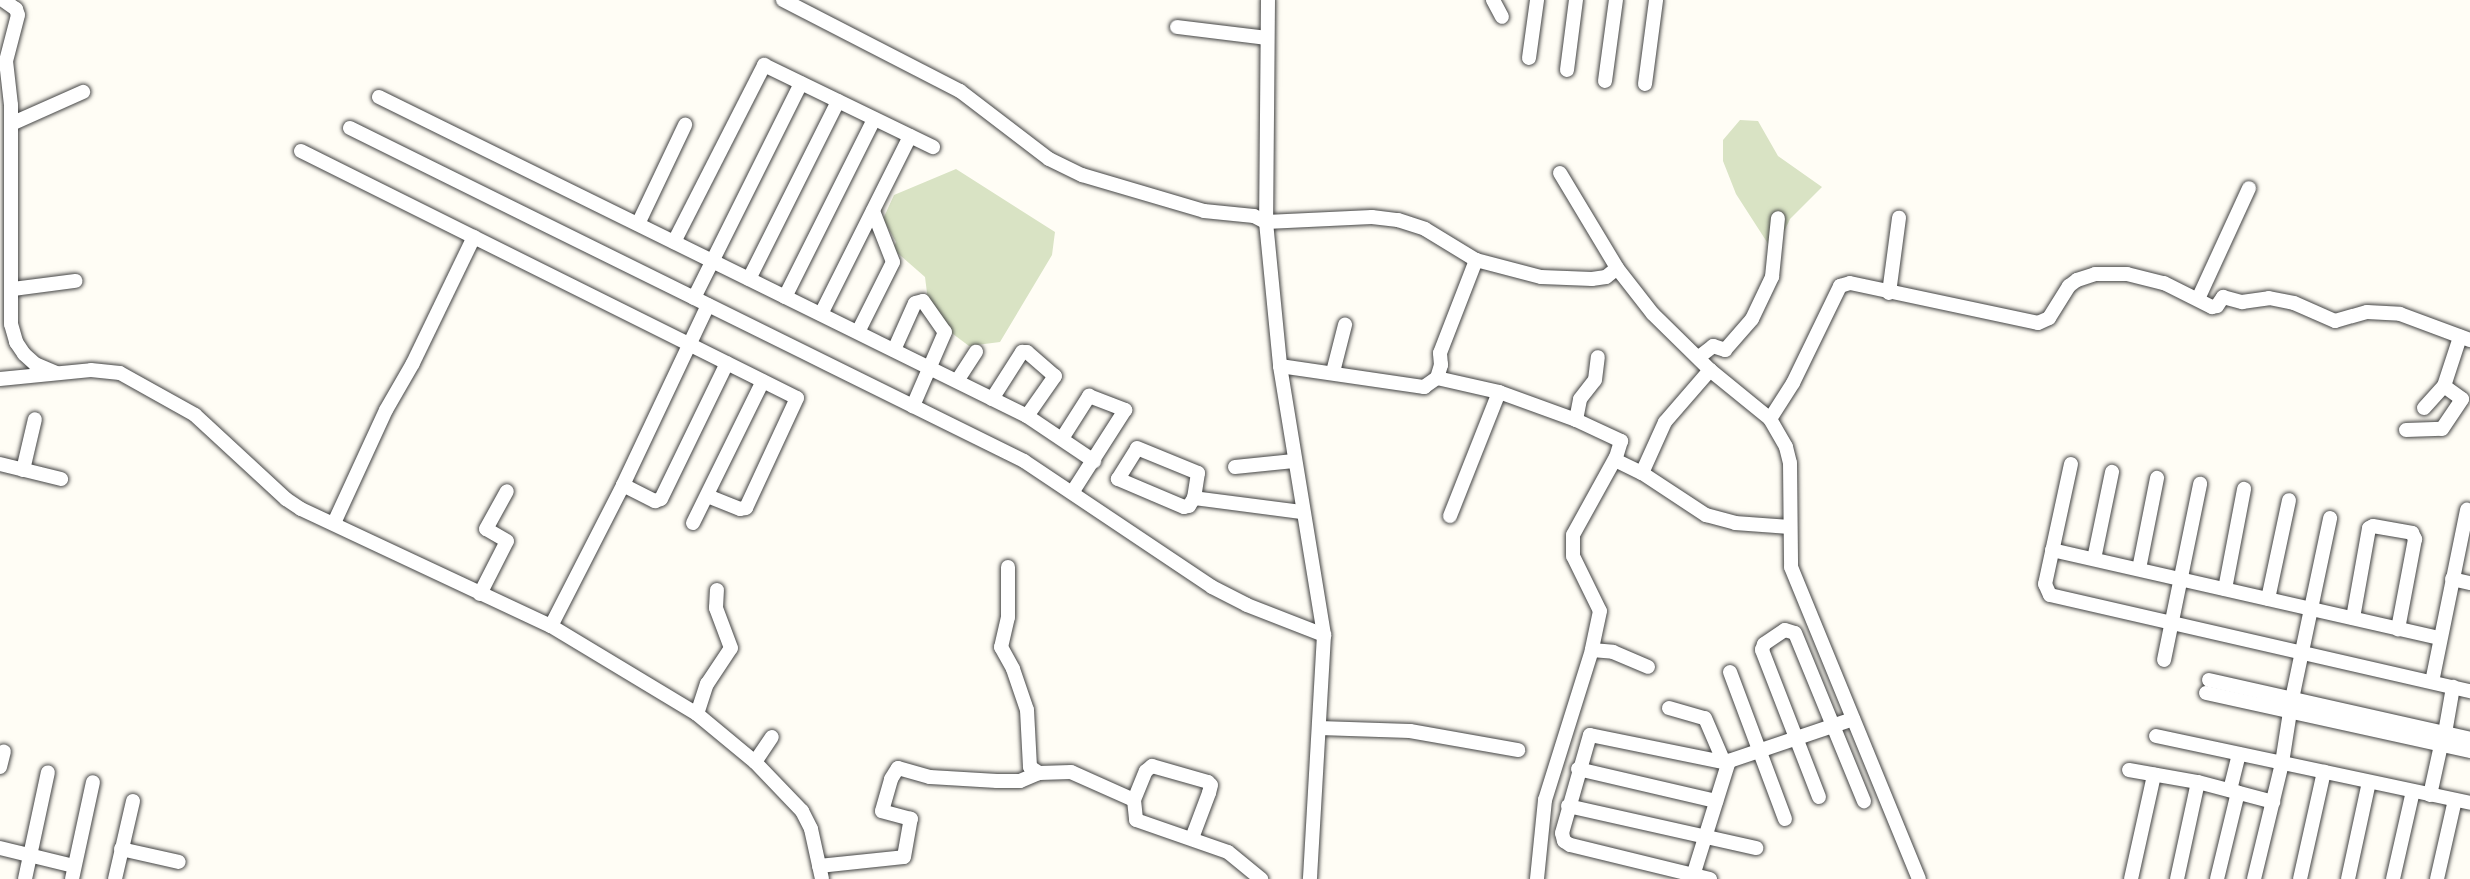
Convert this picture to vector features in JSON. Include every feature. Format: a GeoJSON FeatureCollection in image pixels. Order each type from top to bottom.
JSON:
{"type":"FeatureCollection","features":[{"type":"Feature","properties":{"kind":"street"},"geometry":{"type":"LineString","coordinates":[[3,0],[18,13],[6,61],[11,124],[11,324],[16,342],[30,360],[57,374]]}},
{"type":"Feature","properties":{"kind":"street"},"geometry":{"type":"LineString","coordinates":[[783,0],[960,92],[1036,150],[1072,171],[1204,211],[1254,216],[1266,222],[1386,218],[1424,229],[1476,260],[1541,277],[1567,279],[1606,276],[1617,268]]}},
{"type":"Feature","properties":{"kind":"street"},"geometry":{"type":"LineString","coordinates":[[1268,0],[1266,222],[1280,366],[1324,635],[1310,879]]}},
{"type":"Feature","properties":{"kind":"street"},"geometry":{"type":"LineString","coordinates":[[1493,0],[1502,17]]}},
{"type":"Feature","properties":{"kind":"street"},"geometry":{"type":"LineString","coordinates":[[1530,58],[1537,0]]}},
{"type":"Feature","properties":{"kind":"street"},"geometry":{"type":"LineString","coordinates":[[1567,70],[1576,0]]}},
{"type":"Feature","properties":{"kind":"street"},"geometry":{"type":"LineString","coordinates":[[1605,81],[1616,0]]}},
{"type":"Feature","properties":{"kind":"street"},"geometry":{"type":"LineString","coordinates":[[1645,84],[1656,0]]}},
{"type":"Feature","properties":{"kind":"street"},"geometry":{"type":"LineString","coordinates":[[1177,27],[1266,38]]}},
{"type":"Feature","properties":{"kind":"street"},"geometry":{"type":"LineString","coordinates":[[674,242],[762,66],[771,66],[933,147]]}},
{"type":"Feature","properties":{"kind":"street"},"geometry":{"type":"LineString","coordinates":[[694,298],[801,83]]}},
{"type":"Feature","properties":{"kind":"street"},"geometry":{"type":"LineString","coordinates":[[11,124],[83,92]]}},
{"type":"Feature","properties":{"kind":"street"},"geometry":{"type":"LineString","coordinates":[[379,97],[1027,416],[1063,437],[1094,461]]}},
{"type":"Feature","properties":{"kind":"street"},"geometry":{"type":"LineString","coordinates":[[749,279],[838,101]]}},
{"type":"Feature","properties":{"kind":"street"},"geometry":{"type":"LineString","coordinates":[[785,297],[874,119]]}},
{"type":"Feature","properties":{"kind":"street"},"geometry":{"type":"LineString","coordinates":[[638,224],[685,125]]}},
{"type":"Feature","properties":{"kind":"street"},"geometry":{"type":"LineString","coordinates":[[350,128],[1024,461],[1219,591],[1324,635]]}},
{"type":"Feature","properties":{"kind":"street"},"geometry":{"type":"LineString","coordinates":[[821,314],[910,136]]}},
{"type":"Feature","properties":{"kind":"street"},"geometry":{"type":"LineString","coordinates":[[301,151],[690,344],[798,401],[746,508],[740,509],[706,496]]}},
{"type":"Feature","properties":{"kind":"street"},"geometry":{"type":"LineString","coordinates":[[1560,173],[1617,268],[1653,314],[1710,370],[1770,419],[1789,455],[1791,567],[1919,879]]}},
{"type":"Feature","properties":{"kind":"street"},"geometry":{"type":"LineString","coordinates":[[2198,299],[2249,188]]}},
{"type":"Feature","properties":{"kind":"street"},"geometry":{"type":"LineString","coordinates":[[858,332],[893,262],[873,211]]}},
{"type":"Feature","properties":{"kind":"street"},"geometry":{"type":"LineString","coordinates":[[1699,357],[1713,346],[1725,350],[1752,319],[1774,270],[1778,218]]}},
{"type":"Feature","properties":{"kind":"street"},"geometry":{"type":"LineString","coordinates":[[1889,293],[1899,218]]}},
{"type":"Feature","properties":{"kind":"street"},"geometry":{"type":"LineString","coordinates":[[334,523],[386,410],[413,363],[474,237]]}},
{"type":"Feature","properties":{"kind":"street"},"geometry":{"type":"LineString","coordinates":[[1280,366],[1424,387],[1437,378],[1441,365],[1440,353],[1476,260]]}},
{"type":"Feature","properties":{"kind":"street"},"geometry":{"type":"LineString","coordinates":[[1770,419],[1793,383],[1840,286],[1850,283],[2038,323],[2049,318],[2069,286],[2084,276],[2127,274],[2146,277],[2212,307],[2217,306],[2223,298],[2242,302],[2269,298],[2294,303],[2340,322],[2367,312],[2400,314],[2465,339],[2444,386],[2424,408]]}},
{"type":"Feature","properties":{"kind":"street"},"geometry":{"type":"LineString","coordinates":[[13,289],[75,281]]}},
{"type":"Feature","properties":{"kind":"street"},"geometry":{"type":"LineString","coordinates":[[894,351],[915,303],[923,301],[945,332],[912,406]]}},
{"type":"Feature","properties":{"kind":"street"},"geometry":{"type":"LineString","coordinates":[[551,626],[623,485],[708,305]]}},
{"type":"Feature","properties":{"kind":"street"},"geometry":{"type":"LineString","coordinates":[[1333,372],[1345,325]]}},
{"type":"Feature","properties":{"kind":"street"},"geometry":{"type":"LineString","coordinates":[[957,381],[975,352]]}},
{"type":"Feature","properties":{"kind":"street"},"geometry":{"type":"LineString","coordinates":[[992,399],[1022,352],[1027,352],[1055,376],[1027,416]]}},
{"type":"Feature","properties":{"kind":"street"},"geometry":{"type":"LineString","coordinates":[[1576,420],[1580,398],[1595,380],[1598,357]]}},
{"type":"Feature","properties":{"kind":"street"},"geometry":{"type":"LineString","coordinates":[[623,485],[656,501],[661,499],[727,363]]}},
{"type":"Feature","properties":{"kind":"street"},"geometry":{"type":"LineString","coordinates":[[1642,473],[1665,422],[1710,370]]}},
{"type":"Feature","properties":{"kind":"street"},"geometry":{"type":"LineString","coordinates":[[0,379],[111,371],[173,400],[218,432],[286,499],[551,626],[697,714],[755,762],[802,811],[811,829],[820,873],[904,857],[911,819],[882,811],[891,779],[898,768],[930,777],[997,781],[1020,781],[1039,773],[1071,772],[1134,800]]}},
{"type":"Feature","properties":{"kind":"street"},"geometry":{"type":"LineString","coordinates":[[1437,378],[1499,392],[1576,420],[1621,441],[1615,460],[1573,535],[1573,556],[1600,611],[1592,650],[1545,800],[1537,879]]}},
{"type":"Feature","properties":{"kind":"street"},"geometry":{"type":"LineString","coordinates":[[693,523],[763,381]]}},
{"type":"Feature","properties":{"kind":"street"},"geometry":{"type":"LineString","coordinates":[[2406,430],[2442,429],[2462,399],[2444,386]]}},
{"type":"Feature","properties":{"kind":"street"},"geometry":{"type":"LineString","coordinates":[[1450,516],[1499,392]]}},
{"type":"Feature","properties":{"kind":"street"},"geometry":{"type":"LineString","coordinates":[[1063,437],[1089,396],[1122,407],[1125,413],[1072,493]]}},
{"type":"Feature","properties":{"kind":"street"},"geometry":{"type":"LineString","coordinates":[[23,470],[35,419]]}},
{"type":"Feature","properties":{"kind":"street"},"geometry":{"type":"LineString","coordinates":[[1195,498],[1198,473],[1137,448],[1118,479],[1184,507],[1195,498],[1302,512]]}},
{"type":"Feature","properties":{"kind":"street"},"geometry":{"type":"LineString","coordinates":[[1615,460],[1642,473],[1690,506],[1720,520],[1790,527]]}},
{"type":"Feature","properties":{"kind":"street"},"geometry":{"type":"LineString","coordinates":[[1235,467],[1294,461]]}},
{"type":"Feature","properties":{"kind":"street"},"geometry":{"type":"LineString","coordinates":[[0,464],[61,479]]}},
{"type":"Feature","properties":{"kind":"street"},"geometry":{"type":"LineString","coordinates":[[2071,464],[2045,587],[2050,595],[2470,691]]}},
{"type":"Feature","properties":{"kind":"street"},"geometry":{"type":"LineString","coordinates":[[2094,559],[2112,472]]}},
{"type":"Feature","properties":{"kind":"street"},"geometry":{"type":"LineString","coordinates":[[2139,569],[2157,478]]}},
{"type":"Feature","properties":{"kind":"street"},"geometry":{"type":"LineString","coordinates":[[2164,660],[2200,484]]}},
{"type":"Feature","properties":{"kind":"street"},"geometry":{"type":"LineString","coordinates":[[2225,589],[2245,489]]}},
{"type":"Feature","properties":{"kind":"street"},"geometry":{"type":"LineString","coordinates":[[480,594],[507,541],[486,529],[507,491]]}},
{"type":"Feature","properties":{"kind":"street"},"geometry":{"type":"LineString","coordinates":[[2268,599],[2289,500]]}},
{"type":"Feature","properties":{"kind":"street"},"geometry":{"type":"LineString","coordinates":[[2431,682],[2467,510]]}},
{"type":"Feature","properties":{"kind":"street"},"geometry":{"type":"LineString","coordinates":[[2254,879],[2282,764],[2301,652],[2330,518]]}},
{"type":"Feature","properties":{"kind":"street"},"geometry":{"type":"LineString","coordinates":[[2353,618],[2369,528],[2373,526],[2412,533],[2415,539],[2398,629]]}},
{"type":"Feature","properties":{"kind":"street"},"geometry":{"type":"LineString","coordinates":[[2052,550],[2439,638]]}},
{"type":"Feature","properties":{"kind":"street"},"geometry":{"type":"LineString","coordinates":[[1008,567],[1008,617],[1001,646],[1013,669],[1027,710],[1028,764],[1039,773]]}},
{"type":"Feature","properties":{"kind":"street"},"geometry":{"type":"LineString","coordinates":[[2452,579],[2470,583]]}},
{"type":"Feature","properties":{"kind":"street"},"geometry":{"type":"LineString","coordinates":[[697,714],[707,684],[731,648],[716,608],[718,590]]}},
{"type":"Feature","properties":{"kind":"street"},"geometry":{"type":"LineString","coordinates":[[1819,797],[1762,650],[1764,644],[1785,631],[1796,633],[1864,801]]}},
{"type":"Feature","properties":{"kind":"street"},"geometry":{"type":"LineString","coordinates":[[1592,650],[1613,652],[1648,667]]}},
{"type":"Feature","properties":{"kind":"street"},"geometry":{"type":"LineString","coordinates":[[1730,672],[1785,819]]}},
{"type":"Feature","properties":{"kind":"street"},"geometry":{"type":"LineString","coordinates":[[2208,687],[2443,739],[2470,751]]}},
{"type":"Feature","properties":{"kind":"street"},"geometry":{"type":"LineString","coordinates":[[2430,795],[2453,687]]}},
{"type":"Feature","properties":{"kind":"street"},"geometry":{"type":"LineString","coordinates":[[1693,877],[1726,761],[1700,702]]}},
{"type":"Feature","properties":{"kind":"street"},"geometry":{"type":"LineString","coordinates":[[1669,708],[1705,718]]}},
{"type":"Feature","properties":{"kind":"street"},"geometry":{"type":"LineString","coordinates":[[1710,879],[1566,844],[1562,833],[1587,739],[1594,734],[1726,761],[1853,719]]}},
{"type":"Feature","properties":{"kind":"street"},"geometry":{"type":"LineString","coordinates":[[1319,728],[1410,732],[1518,750]]}},
{"type":"Feature","properties":{"kind":"street"},"geometry":{"type":"LineString","coordinates":[[2157,736],[2470,803]]}},
{"type":"Feature","properties":{"kind":"street"},"geometry":{"type":"LineString","coordinates":[[755,762],[772,737]]}},
{"type":"Feature","properties":{"kind":"street"},"geometry":{"type":"LineString","coordinates":[[2443,739],[2470,739]]}},
{"type":"Feature","properties":{"kind":"street"},"geometry":{"type":"LineString","coordinates":[[0,767],[4,751]]}},
{"type":"Feature","properties":{"kind":"street"},"geometry":{"type":"LineString","coordinates":[[2217,879],[2239,754]]}},
{"type":"Feature","properties":{"kind":"street"},"geometry":{"type":"LineString","coordinates":[[1192,838],[1211,785],[1152,766],[1146,771],[1134,800],[1135,819],[1234,855],[1261,879]]}},
{"type":"Feature","properties":{"kind":"street"},"geometry":{"type":"LineString","coordinates":[[1578,769],[1716,801]]}},
{"type":"Feature","properties":{"kind":"street"},"geometry":{"type":"LineString","coordinates":[[2129,770],[2198,782],[2273,802]]}},
{"type":"Feature","properties":{"kind":"street"},"geometry":{"type":"LineString","coordinates":[[25,879],[48,772]]}},
{"type":"Feature","properties":{"kind":"street"},"geometry":{"type":"LineString","coordinates":[[2300,879],[2323,772]]}},
{"type":"Feature","properties":{"kind":"street"},"geometry":{"type":"LineString","coordinates":[[2131,879],[2154,775]]}},
{"type":"Feature","properties":{"kind":"street"},"geometry":{"type":"LineString","coordinates":[[0,848],[73,873],[93,782]]}},
{"type":"Feature","properties":{"kind":"street"},"geometry":{"type":"LineString","coordinates":[[2177,879],[2198,782]]}},
{"type":"Feature","properties":{"kind":"street"},"geometry":{"type":"LineString","coordinates":[[2348,879],[2369,782]]}},
{"type":"Feature","properties":{"kind":"street"},"geometry":{"type":"LineString","coordinates":[[2393,879],[2413,791]]}},
{"type":"Feature","properties":{"kind":"street"},"geometry":{"type":"LineString","coordinates":[[2437,879],[2455,800]]}},
{"type":"Feature","properties":{"kind":"street"},"geometry":{"type":"LineString","coordinates":[[115,879],[133,801]]}},
{"type":"Feature","properties":{"kind":"street"},"geometry":{"type":"LineString","coordinates":[[1568,807],[1756,848]]}},
{"type":"Feature","properties":{"kind":"street"},"geometry":{"type":"LineString","coordinates":[[121,849],[179,862]]}},
{"type":"Feature","properties":{"kind":"green space"},"geometry":{"type":"Polygon","coordinates":[[[1740,120],[1758,121],[1778,156],[1822,187],[1790,219],[1774,253],[1736,194],[1723,161],[1723,140],[1740,120]]]}},
{"type":"Feature","properties":{"kind":"green space"},"geometry":{"type":"Polygon","coordinates":[[[956,169],[1055,232],[1052,255],[1000,342],[969,346],[949,331],[928,301],[925,277],[893,249],[896,242],[883,219],[894,195],[956,169]]]}}]}
